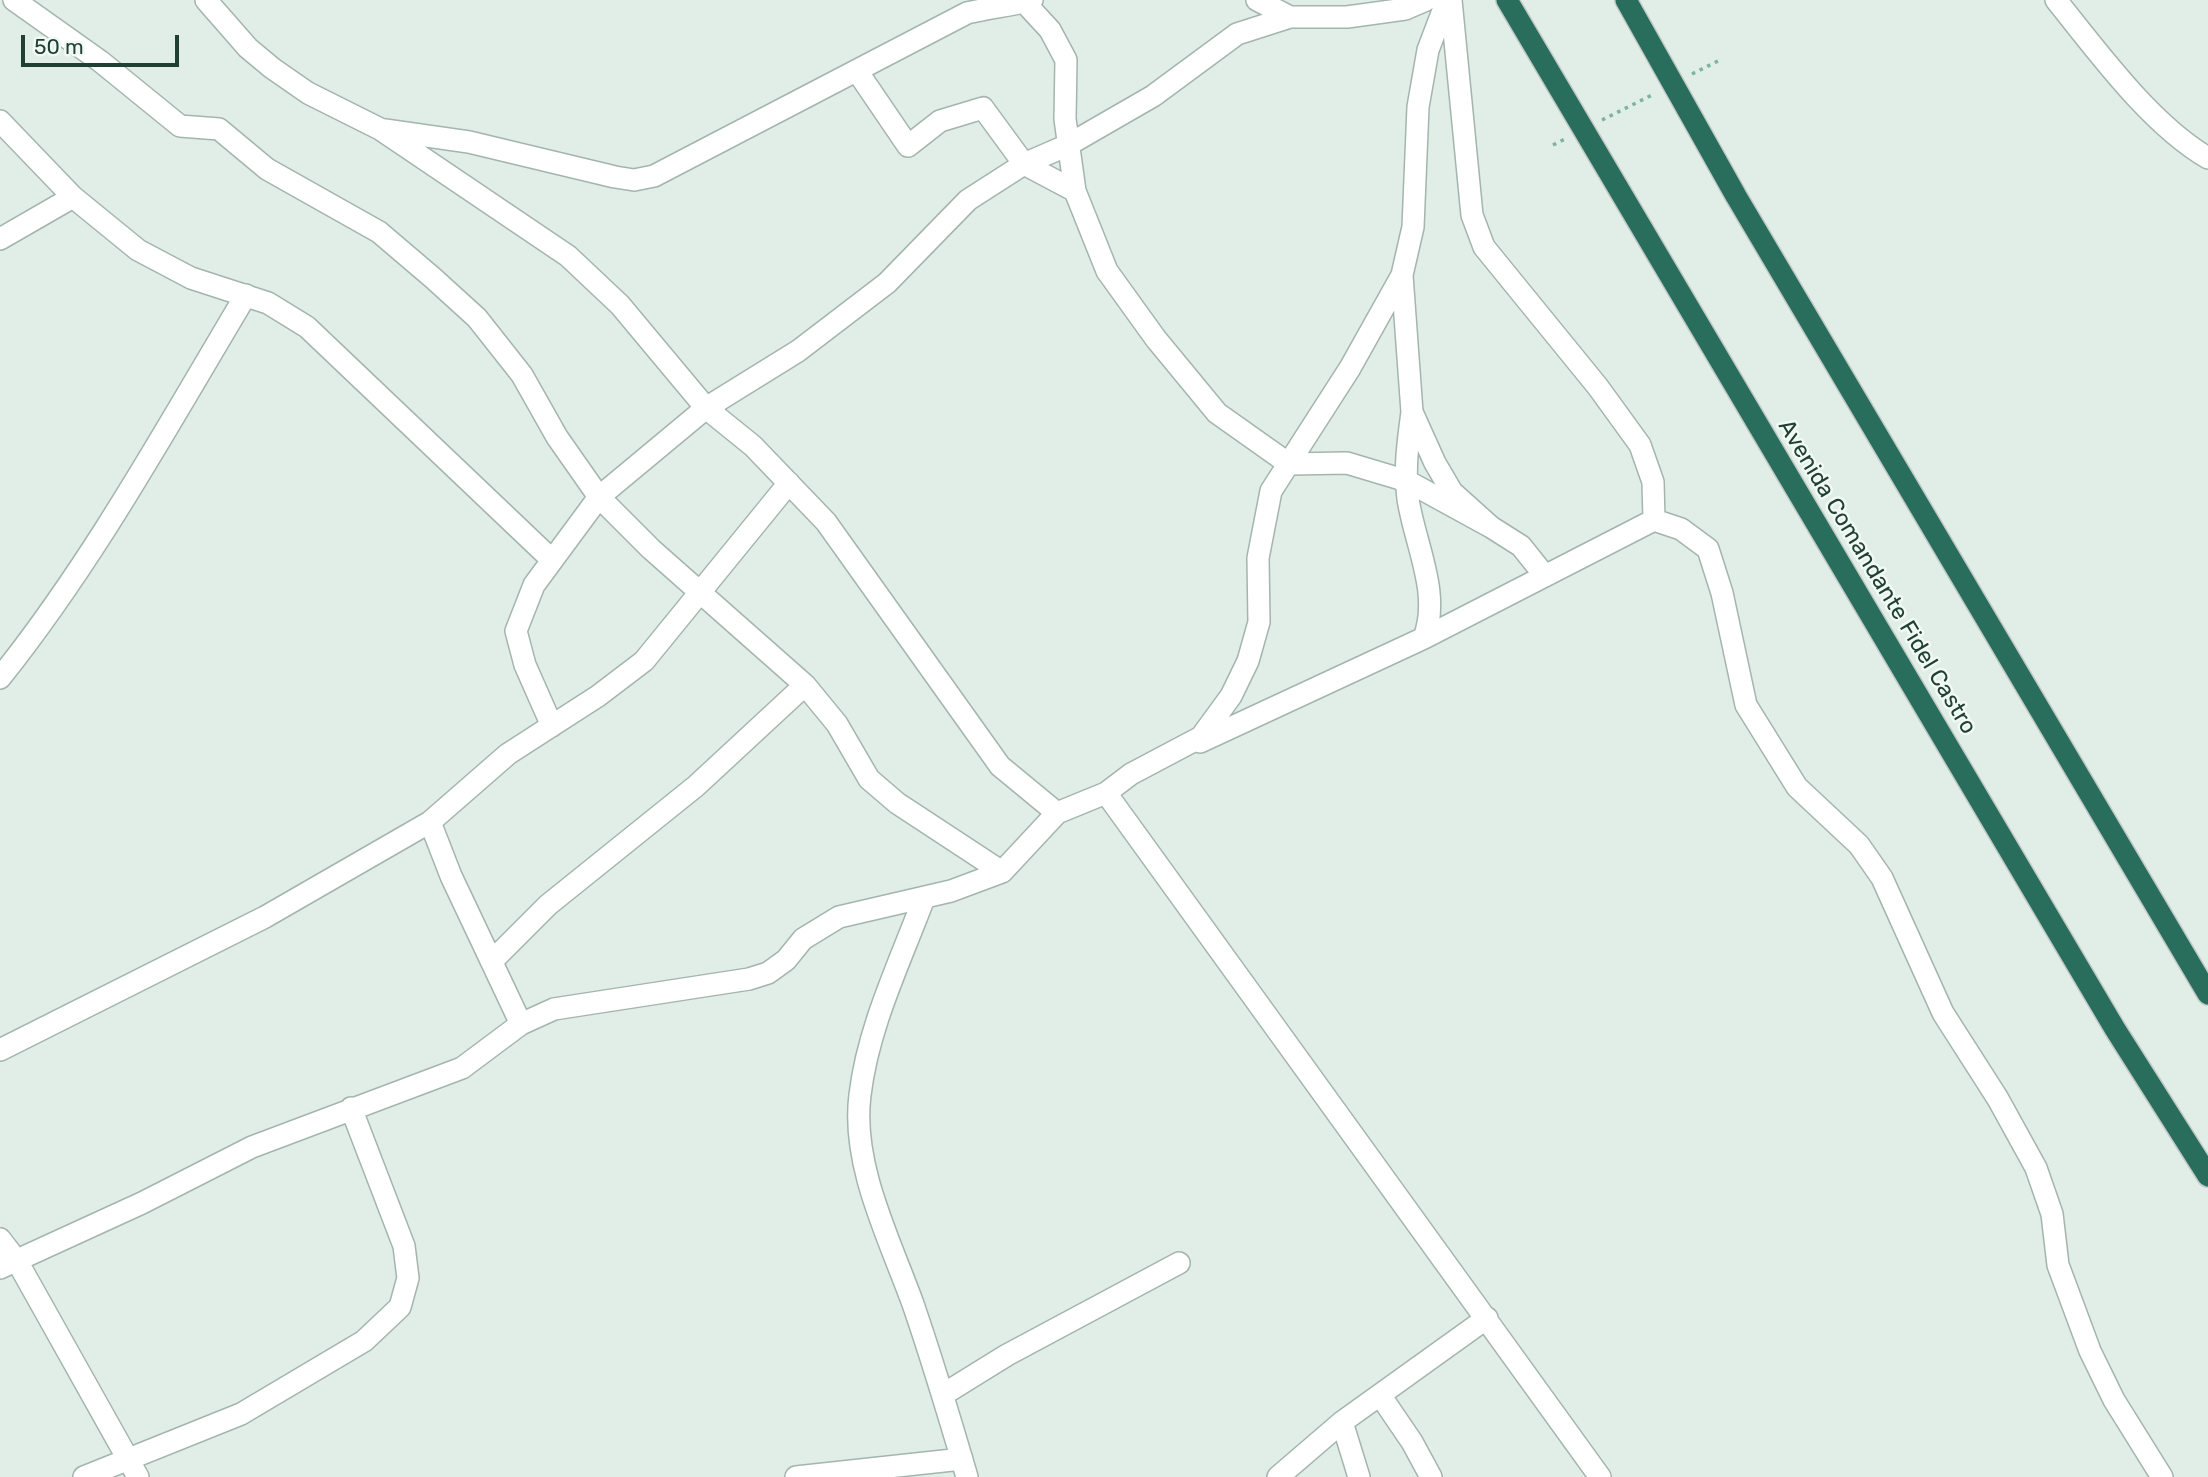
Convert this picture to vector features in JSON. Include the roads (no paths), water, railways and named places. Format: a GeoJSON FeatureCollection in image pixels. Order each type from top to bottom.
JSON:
{"type":"FeatureCollection","features":[{"type":"Feature","properties":{"kind":"highway","name":"Avenida Comandante Fidel Castro"},"geometry":{"type":"LineString","coordinates":[[1507,0],[2115,1029],[2208,1176]]}},
{"type":"Feature","properties":{"kind":"highway"},"geometry":{"type":"LineString","coordinates":[[1626,0],[1736,196],[2208,994]]}},
{"type":"Feature","properties":{"kind":"street"},"geometry":{"type":"LineString","coordinates":[[14,0],[100,61],[180,126],[219,129],[267,169],[379,232],[433,278],[477,318],[522,375],[557,437],[599,497],[805,685],[837,724],[869,779],[897,803],[1002,872]]}},
{"type":"Feature","properties":{"kind":"street"},"geometry":{"type":"LineString","coordinates":[[1257,0],[1290,17]]}},
{"type":"Feature","properties":{"kind":"street"},"geometry":{"type":"LineString","coordinates":[[552,726],[525,665],[516,631],[534,585],[599,497],[706,408],[798,351],[887,283],[968,200],[1024,164],[1068,145],[1153,96],[1237,34],[1290,17],[1347,17],[1405,9],[1426,0]]}},
{"type":"Feature","properties":{"kind":"street"},"geometry":{"type":"LineString","coordinates":[[8,1264],[142,1203],[252,1147],[462,1068],[521,1024],[554,1009],[730,983],[768,974],[786,960],[803,939],[839,917],[924,898],[1002,872],[1057,813],[1106,793],[1131,774],[1201,737],[1231,696],[1248,661],[1259,622],[1258,558],[1263,520],[1271,491],[1350,368],[1402,275],[1413,227],[1418,107],[1428,50],[1449,0]]}},
{"type":"Feature","properties":{"kind":"street"},"geometry":{"type":"LineString","coordinates":[[1449,0],[1470,202],[1484,247],[1598,387],[1640,445],[1653,482],[1654,520]]}},
{"type":"Feature","properties":{"kind":"street"},"geometry":{"type":"LineString","coordinates":[[2056,0],[2149,109],[2194,150],[2208,158]]}},
{"type":"Feature","properties":{"kind":"street"},"geometry":{"type":"LineString","coordinates":[[380,129],[469,142],[634,180],[654,176],[967,13],[993,5],[1029,2],[1050,30],[1066,60],[1068,145],[1075,191],[1107,271],[1156,339],[1217,413],[1289,464],[1347,463],[1406,481],[1521,546],[1545,576]]}},
{"type":"Feature","properties":{"kind":"street"},"geometry":{"type":"LineString","coordinates":[[217,4],[248,48],[272,68],[308,93],[380,129],[568,256],[620,306],[706,408],[753,446],[826,522],[1000,766],[1057,813]]}},
{"type":"Feature","properties":{"kind":"street"},"geometry":{"type":"LineString","coordinates":[[857,71],[908,146],[940,121],[983,108],[1024,164],[1075,191]]}},
{"type":"Feature","properties":{"kind":"street"},"geometry":{"type":"LineString","coordinates":[[0,121],[73,197],[138,250],[191,278],[268,303],[307,327],[552,560]]}},
{"type":"Feature","properties":{"kind":"street"},"geometry":{"type":"LineString","coordinates":[[0,239],[73,197]]}},
{"type":"Feature","properties":{"kind":"street"},"geometry":{"type":"LineString","coordinates":[[1402,275],[1412,412],[1406,481],[1413,527],[1431,600],[1431,619],[1424,638]]}},
{"type":"Feature","properties":{"kind":"street"},"geometry":{"type":"LineString","coordinates":[[0,678],[65,591],[114,515],[246,295]]}},
{"type":"Feature","properties":{"kind":"street"},"geometry":{"type":"LineString","coordinates":[[1412,412],[1443,479],[1452,492],[1491,527]]}},
{"type":"Feature","properties":{"kind":"street"},"geometry":{"type":"LineString","coordinates":[[0,1050],[265,918],[430,822],[508,754],[644,661],[789,484]]}},
{"type":"Feature","properties":{"kind":"street"},"geometry":{"type":"LineString","coordinates":[[1131,774],[1424,638],[1654,520],[1681,529],[1708,549],[1722,593],[1746,705],[1753,722],[1797,787],[1859,845],[1882,878],[1942,1013],[1998,1099],[2036,1168],[2052,1214],[2058,1265],[2090,1351],[2119,1410],[2162,1477]]}},
{"type":"Feature","properties":{"kind":"street"},"geometry":{"type":"LineString","coordinates":[[492,961],[548,905],[696,786],[805,685]]}},
{"type":"Feature","properties":{"kind":"street"},"geometry":{"type":"LineString","coordinates":[[1106,793],[1601,1477]]}},
{"type":"Feature","properties":{"kind":"street"},"geometry":{"type":"LineString","coordinates":[[430,822],[451,876],[521,1024]]}},
{"type":"Feature","properties":{"kind":"street"},"geometry":{"type":"LineString","coordinates":[[796,1477],[964,1468],[944,1394],[872,1189],[859,1125],[859,1097],[870,1040],[924,898]]}},
{"type":"Feature","properties":{"kind":"street"},"geometry":{"type":"LineString","coordinates":[[84,1477],[133,1468],[241,1414],[364,1341],[400,1307],[408,1278],[404,1246],[351,1108]]}},
{"type":"Feature","properties":{"kind":"street"},"geometry":{"type":"LineString","coordinates":[[0,1239],[8,1264],[133,1468]]}},
{"type":"Feature","properties":{"kind":"street"},"geometry":{"type":"LineString","coordinates":[[944,1394],[1007,1355],[1179,1263]]}},
{"type":"Feature","properties":{"kind":"street"},"geometry":{"type":"LineString","coordinates":[[1278,1477],[1342,1422],[1487,1318]]}},
{"type":"Feature","properties":{"kind":"street"},"geometry":{"type":"LineString","coordinates":[[1380,1395],[1412,1442],[1431,1477]]}},
{"type":"Feature","properties":{"kind":"street"},"geometry":{"type":"LineString","coordinates":[[1342,1422],[1359,1477]]}}]}
